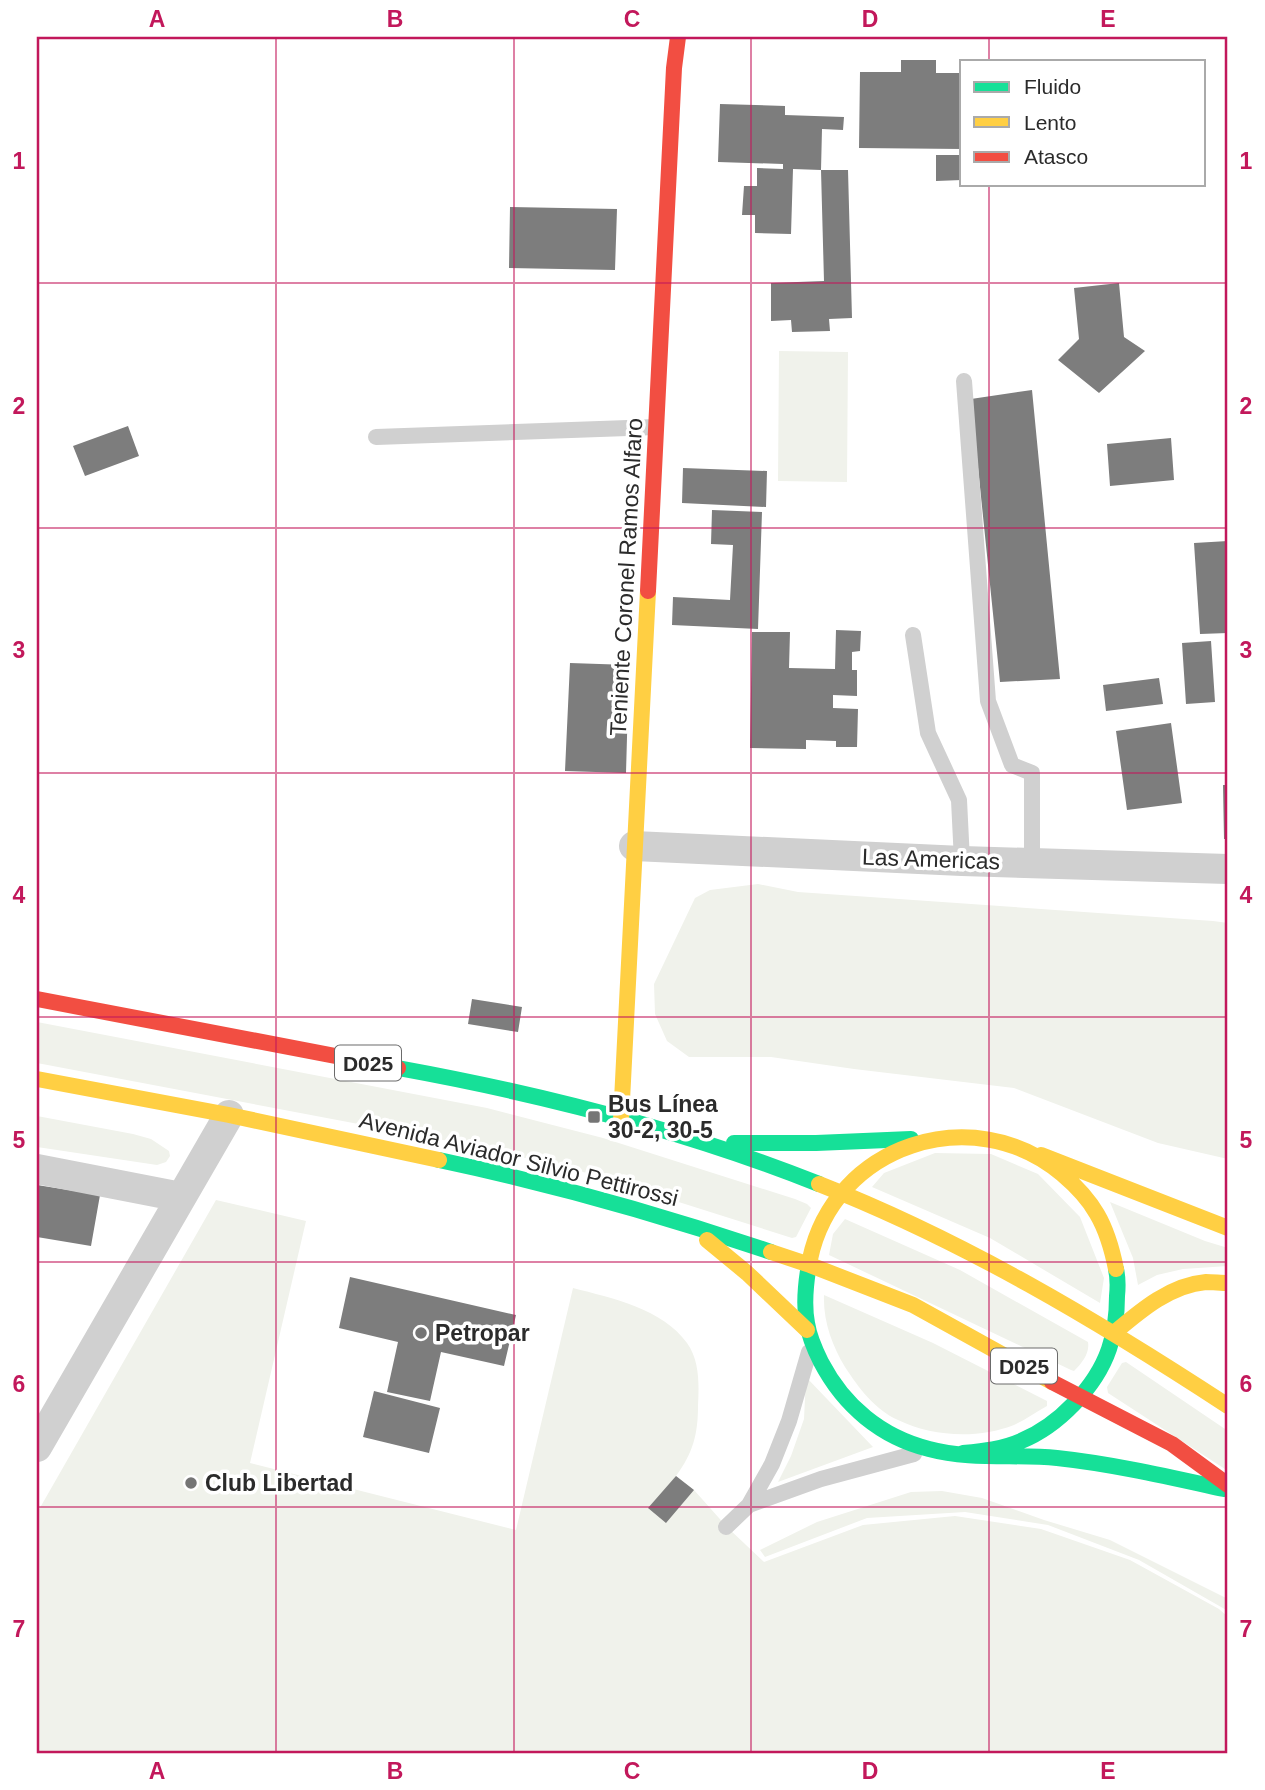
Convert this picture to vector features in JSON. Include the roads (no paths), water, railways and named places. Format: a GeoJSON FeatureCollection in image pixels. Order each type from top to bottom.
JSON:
{"type":"FeatureCollection","features":[{"type":"Feature","properties":{"kind":"main road","name":"Teniente Coronel Ramos Alfaro"},"geometry":{"type":"LineString","coordinates":[[621,1119],[674,68],[678,37]]}},
{"type":"Feature","properties":{"kind":"main road","name":"D025"},"geometry":{"type":"LineString","coordinates":[[37,999],[473,1083],[621,1119],[762,1163],[842,1193],[981,1258],[1114,1333],[1228,1406]]}},
{"type":"Feature","properties":{"kind":"main road","name":"Avenida Aviador Silvio Pettirossi"},"geometry":{"type":"LineString","coordinates":[[37,1079],[229,1115],[487,1170],[682,1222],[810,1265],[913,1305],[1172,1444],[1228,1485]]}},
{"type":"Feature","properties":{"kind":"main road"},"geometry":{"type":"LineString","coordinates":[[697,1142],[816,1143],[963,1136],[992,1139],[1094,1174],[1185,1213],[1228,1228]]}},
{"type":"Feature","properties":{"kind":"main road"},"geometry":{"type":"LineString","coordinates":[[936,1137],[909,1145],[861,1172],[827,1213],[815,1236],[804,1295],[810,1336],[832,1385],[852,1408],[876,1427],[903,1441],[931,1450],[1032,1455],[1100,1463],[1228,1490]]}},
{"type":"Feature","properties":{"kind":"main road"},"geometry":{"type":"LineString","coordinates":[[963,1453],[997,1449],[1029,1437],[1058,1420],[1080,1397],[1101,1367],[1114,1333],[1119,1300],[1117,1267],[1108,1235],[1092,1205],[1071,1180],[1045,1159],[1019,1147]]}},
{"type":"Feature","properties":{"kind":"main road"},"geometry":{"type":"LineString","coordinates":[[682,1222],[747,1273],[810,1336]]}},
{"type":"Feature","properties":{"kind":"main road"},"geometry":{"type":"LineString","coordinates":[[1114,1333],[1137,1312],[1171,1292],[1204,1282],[1228,1283]]}},
{"type":"Feature","properties":{"kind":"street","name":"Las Americas"},"geometry":{"type":"LineString","coordinates":[[634,846],[962,861],[1228,869]]}},
{"type":"Feature","properties":{"kind":"street"},"geometry":{"type":"LineString","coordinates":[[37,1447],[229,1115]]}},
{"type":"Feature","properties":{"kind":"street"},"geometry":{"type":"LineString","coordinates":[[37,1169],[181,1197]]}},
{"type":"Feature","properties":{"kind":"lane"},"geometry":{"type":"LineString","coordinates":[[964,381],[988,701],[1012,765],[1032,774],[1032,863]]}},
{"type":"Feature","properties":{"kind":"lane"},"geometry":{"type":"LineString","coordinates":[[376,437],[656,427]]}},
{"type":"Feature","properties":{"kind":"lane"},"geometry":{"type":"LineString","coordinates":[[912,635],[928,733],[959,800],[962,861]]}},
{"type":"Feature","properties":{"kind":"lane"},"geometry":{"type":"LineString","coordinates":[[726,1527],[750,1505],[772,1465],[785,1432],[810,1336]]}},
{"type":"Feature","properties":{"kind":"lane"},"geometry":{"type":"LineString","coordinates":[[750,1505],[821,1479],[931,1450]]}},
{"type":"Feature","properties":{"kind":"place","name":"Bus Línea 30-2, 30-5"},"geometry":{"type":"Point","coordinates":[594,1117]}},
{"type":"Feature","properties":{"kind":"place","name":"Petropar"},"geometry":{"type":"Point","coordinates":[421,1333]}},
{"type":"Feature","properties":{"kind":"place","name":"Club Libertad"},"geometry":{"type":"Point","coordinates":[191,1483]}}]}
